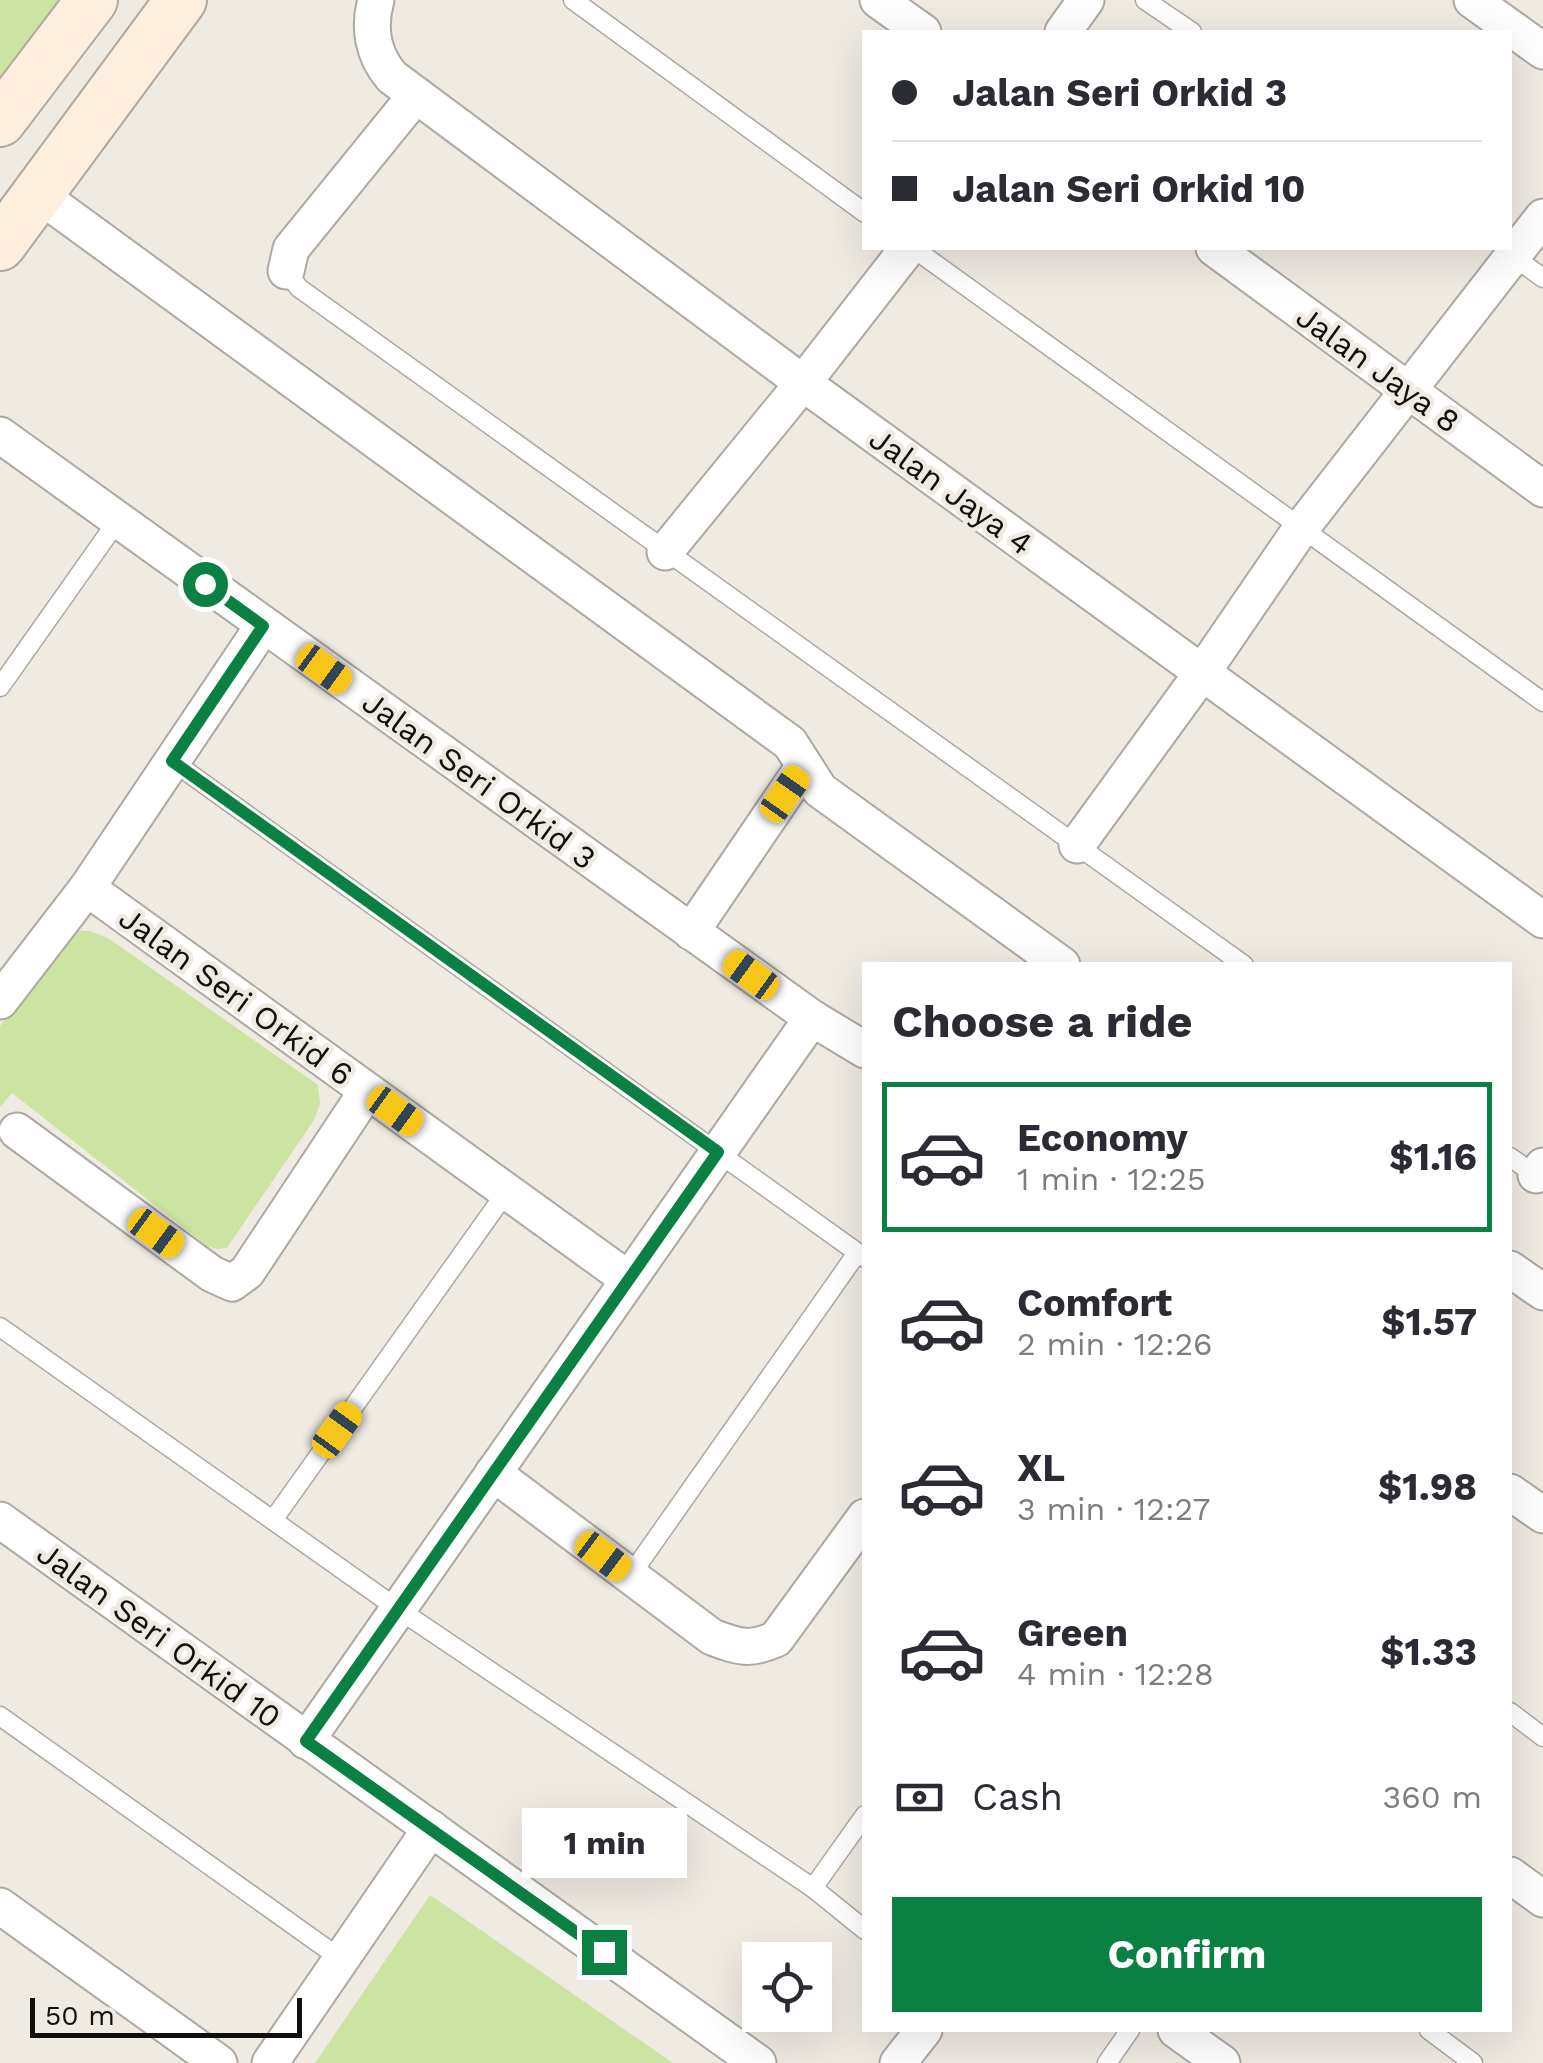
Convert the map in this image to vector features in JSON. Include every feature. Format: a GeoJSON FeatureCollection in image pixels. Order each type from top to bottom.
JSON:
{"type":"FeatureCollection","features":[{"type":"Feature","properties":{"kind":"main road"},"geometry":{"type":"LineString","coordinates":[[0,121],[92,0]]}},
{"type":"Feature","properties":{"kind":"main road"},"geometry":{"type":"LineString","coordinates":[[0,245],[181,0]]}},
{"type":"Feature","properties":{"kind":"street","name":"Jalan Jaya 4"},"geometry":{"type":"LineString","coordinates":[[376,0],[374,46],[384,67],[416,95],[803,383],[1543,920]]}},
{"type":"Feature","properties":{"kind":"street"},"geometry":{"type":"LineString","coordinates":[[878,0],[920,30]]}},
{"type":"Feature","properties":{"kind":"street"},"geometry":{"type":"LineString","coordinates":[[1064,30],[1086,0]]}},
{"type":"Feature","properties":{"kind":"street"},"geometry":{"type":"LineString","coordinates":[[1472,0],[1543,52]]}},
{"type":"Feature","properties":{"kind":"street"},"geometry":{"type":"LineString","coordinates":[[286,271],[292,250],[416,95]]}},
{"type":"Feature","properties":{"kind":"street"},"geometry":{"type":"LineString","coordinates":[[38,194],[790,744],[820,790],[1058,962]]}},
{"type":"Feature","properties":{"kind":"street"},"geometry":{"type":"LineString","coordinates":[[1512,246],[1543,218]]}},
{"type":"Feature","properties":{"kind":"street"},"geometry":{"type":"LineString","coordinates":[[666,552],[908,250]]}},
{"type":"Feature","properties":{"kind":"street","name":"Jalan Jaya 8"},"geometry":{"type":"LineString","coordinates":[[1217,250],[1543,489]]}},
{"type":"Feature","properties":{"kind":"street"},"geometry":{"type":"LineString","coordinates":[[1077,845],[1202,673],[1302,526],[1407,391],[1506,252]]}},
{"type":"Feature","properties":{"kind":"street","name":"Jalan Seri Orkid 3"},"geometry":{"type":"LineString","coordinates":[[0,435],[691,932],[812,1018],[862,1048]]}},
{"type":"Feature","properties":{"kind":"street"},"geometry":{"type":"LineString","coordinates":[[0,1001],[87,888],[263,626]]}},
{"type":"Feature","properties":{"kind":"street"},"geometry":{"type":"LineString","coordinates":[[691,932],[804,766]]}},
{"type":"Feature","properties":{"kind":"street","name":"Jalan Seri Orkid 6"},"geometry":{"type":"LineString","coordinates":[[87,888],[628,1280]]}},
{"type":"Feature","properties":{"kind":"street"},"geometry":{"type":"LineString","coordinates":[[306,1741],[812,1018]]}},
{"type":"Feature","properties":{"kind":"street"},"geometry":{"type":"LineString","coordinates":[[17,1131],[212,1274],[232,1282],[247,1272],[367,1091]]}},
{"type":"Feature","properties":{"kind":"street"},"geometry":{"type":"LineString","coordinates":[[1512,1270],[1543,1292]]}},
{"type":"Feature","properties":{"kind":"street"},"geometry":{"type":"LineString","coordinates":[[492,1473],[712,1637],[737,1647],[758,1647],[776,1639],[862,1522]]}},
{"type":"Feature","properties":{"kind":"street"},"geometry":{"type":"LineString","coordinates":[[1512,1493],[1543,1515]]}},
{"type":"Feature","properties":{"kind":"street","name":"Jalan Seri Orkid 10"},"geometry":{"type":"LineString","coordinates":[[0,1520],[758,2063]]}},
{"type":"Feature","properties":{"kind":"street"},"geometry":{"type":"LineString","coordinates":[[270,2063],[431,1828]]}},
{"type":"Feature","properties":{"kind":"street"},"geometry":{"type":"LineString","coordinates":[[1512,1876],[1543,1899]]}},
{"type":"Feature","properties":{"kind":"street"},"geometry":{"type":"LineString","coordinates":[[0,1906],[219,2063]]}},
{"type":"Feature","properties":{"kind":"street"},"geometry":{"type":"LineString","coordinates":[[898,2063],[922,2032]]}},
{"type":"Feature","properties":{"kind":"street"},"geometry":{"type":"LineString","coordinates":[[1179,2032],[1222,2063]]}},
{"type":"Feature","properties":{"kind":"lane"},"geometry":{"type":"LineString","coordinates":[[573,0],[862,211]]}},
{"type":"Feature","properties":{"kind":"lane"},"geometry":{"type":"LineString","coordinates":[[1145,0],[1189,30]]}},
{"type":"Feature","properties":{"kind":"lane"},"geometry":{"type":"LineString","coordinates":[[913,250],[1543,702]]}},
{"type":"Feature","properties":{"kind":"lane"},"geometry":{"type":"LineString","coordinates":[[1506,252],[1543,278]]}},
{"type":"Feature","properties":{"kind":"lane"},"geometry":{"type":"LineString","coordinates":[[286,271],[299,288],[1240,962]]}},
{"type":"Feature","properties":{"kind":"lane"},"geometry":{"type":"LineString","coordinates":[[0,688],[118,520]]}},
{"type":"Feature","properties":{"kind":"lane"},"geometry":{"type":"LineString","coordinates":[[172,761],[861,1255],[630,1576]]}},
{"type":"Feature","properties":{"kind":"lane"},"geometry":{"type":"LineString","coordinates":[[273,1520],[507,1192]]}},
{"type":"Feature","properties":{"kind":"lane"},"geometry":{"type":"LineString","coordinates":[[0,1327],[398,1609],[813,1888],[862,1928]]}},
{"type":"Feature","properties":{"kind":"lane"},"geometry":{"type":"LineString","coordinates":[[1512,1714],[1543,1737]]}},
{"type":"Feature","properties":{"kind":"lane"},"geometry":{"type":"LineString","coordinates":[[0,1716],[341,1959]]}},
{"type":"Feature","properties":{"kind":"lane"},"geometry":{"type":"LineString","coordinates":[[813,1888],[862,1819]]}},
{"type":"Feature","properties":{"kind":"lane"},"geometry":{"type":"LineString","coordinates":[[1106,2063],[1129,2032]]}},
{"type":"Feature","properties":{"kind":"lane"},"geometry":{"type":"LineString","coordinates":[[1432,2032],[1473,2063]]}},
{"type":"Feature","properties":{"kind":"green space"},"geometry":{"type":"Polygon","coordinates":[[[0,0],[62,0],[0,86],[0,0]]]}},
{"type":"Feature","properties":{"kind":"green space"},"geometry":{"type":"Polygon","coordinates":[[[74,931],[89,931],[108,938],[318,1085],[320,1104],[314,1120],[227,1248],[207,1246],[12,1093],[0,1107],[0,1026],[61,942],[74,931]]]}},
{"type":"Feature","properties":{"kind":"green space"},"geometry":{"type":"Polygon","coordinates":[[[430,1895],[673,2063],[315,2063],[430,1895]]]}},
{"type":"Feature","properties":{"kind":"route"},"geometry":{"type":"LineString","coordinates":[[205,584],[263,626],[172,761],[718,1152],[306,1741],[604,1952]]}}]}
